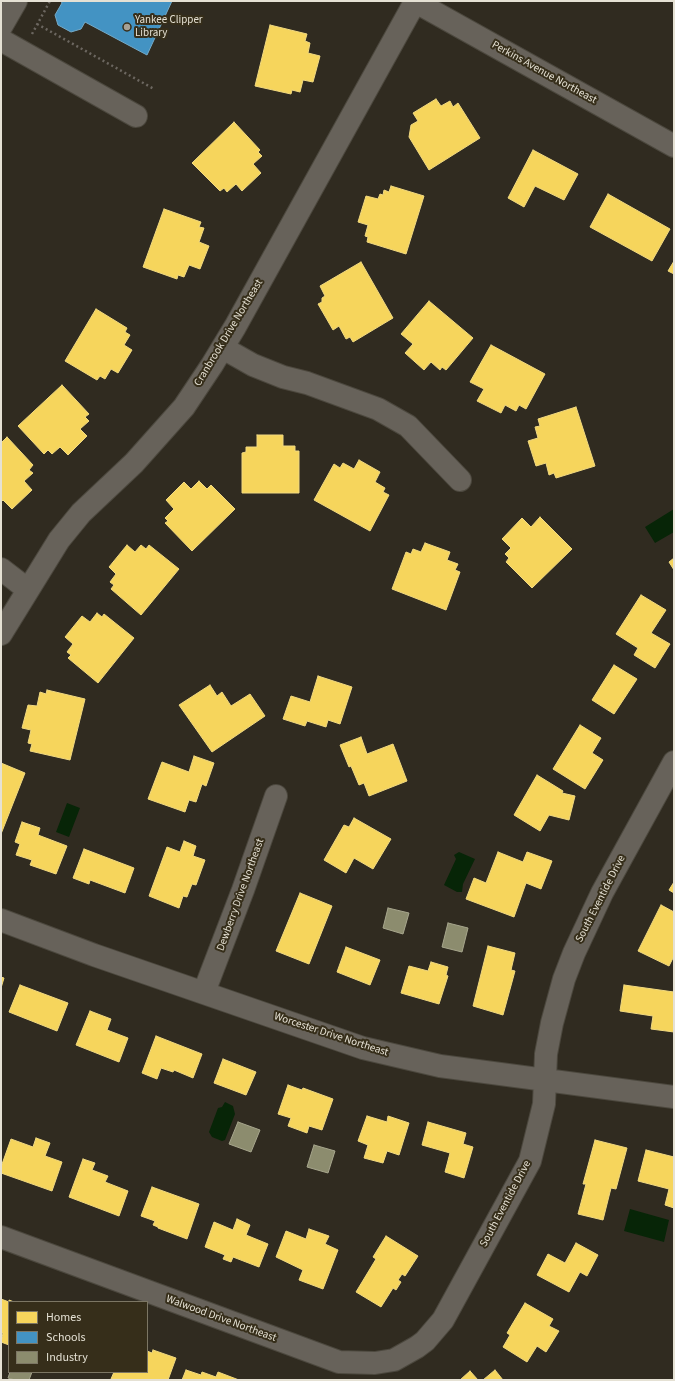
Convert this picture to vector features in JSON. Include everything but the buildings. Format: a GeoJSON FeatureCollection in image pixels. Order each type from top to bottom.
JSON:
{"type":"FeatureCollection","features":[{"type":"Feature","properties":{"kind":"street"},"geometry":{"type":"LineString","coordinates":[[1,27],[16,1]]}},
{"type":"Feature","properties":{"kind":"street","name":"Perkins Avenue Northeast"},"geometry":{"type":"LineString","coordinates":[[415,1],[674,146]]}},
{"type":"Feature","properties":{"kind":"street","name":"Cranbrook Drive Northeast"},"geometry":{"type":"LineString","coordinates":[[1,634],[27,589],[59,540],[81,513],[134,463],[184,407],[223,348],[415,1]]}},
{"type":"Feature","properties":{"kind":"street"},"geometry":{"type":"LineString","coordinates":[[1,40],[136,116]]}},
{"type":"Feature","properties":{"kind":"street"},"geometry":{"type":"LineString","coordinates":[[223,348],[253,365],[283,377],[307,383],[378,408],[408,426],[460,480]]}},
{"type":"Feature","properties":{"kind":"street"},"geometry":{"type":"LineString","coordinates":[[1,569],[27,589]]}},
{"type":"Feature","properties":{"kind":"street","name":"South Eventide Drive"},"geometry":{"type":"LineString","coordinates":[[375,1363],[394,1360],[417,1347],[425,1341],[443,1320],[530,1161],[544,1104],[546,1054],[552,1022],[564,979],[574,953],[603,891],[674,762]]}},
{"type":"Feature","properties":{"kind":"street","name":"Dewberry Drive Northeast"},"geometry":{"type":"LineString","coordinates":[[204,992],[243,890],[276,796]]}},
{"type":"Feature","properties":{"kind":"street","name":"Worcester Drive Northeast"},"geometry":{"type":"LineString","coordinates":[[1,920],[86,952],[363,1048],[440,1066],[674,1097]]}},
{"type":"Feature","properties":{"kind":"street","name":"Walwood Drive Northeast"},"geometry":{"type":"LineString","coordinates":[[1,1237],[339,1362],[375,1363]]}},
{"type":"Feature","properties":{"kind":"path"},"geometry":{"type":"LineString","coordinates":[[50,1],[37,24],[154,89]]}},
{"type":"Feature","properties":{"kind":"shaded area"},"geometry":{"type":"Polygon","coordinates":[[[674,509],[674,532],[655,543],[645,527],[674,509]]]}},
{"type":"Feature","properties":{"kind":"shaded area"},"geometry":{"type":"Polygon","coordinates":[[[67,803],[80,808],[69,837],[56,832],[67,803]]]}},
{"type":"Feature","properties":{"kind":"shaded area"},"geometry":{"type":"Polygon","coordinates":[[[459,852],[475,859],[463,884],[462,892],[457,892],[444,885],[456,859],[454,855],[459,852]]]}},
{"type":"Feature","properties":{"kind":"shaded area"},"geometry":{"type":"Polygon","coordinates":[[[225,1102],[233,1106],[235,1114],[225,1140],[222,1141],[212,1137],[209,1132],[218,1108],[222,1107],[225,1102]]]}},
{"type":"Feature","properties":{"kind":"shaded area"},"geometry":{"type":"Polygon","coordinates":[[[630,1209],[669,1220],[664,1242],[624,1231],[630,1209]]]}},
{"type":"Feature","properties":{"kind":"place","name":"Yankee Clipper Library"},"geometry":{"type":"Point","coordinates":[127,27]}}]}
